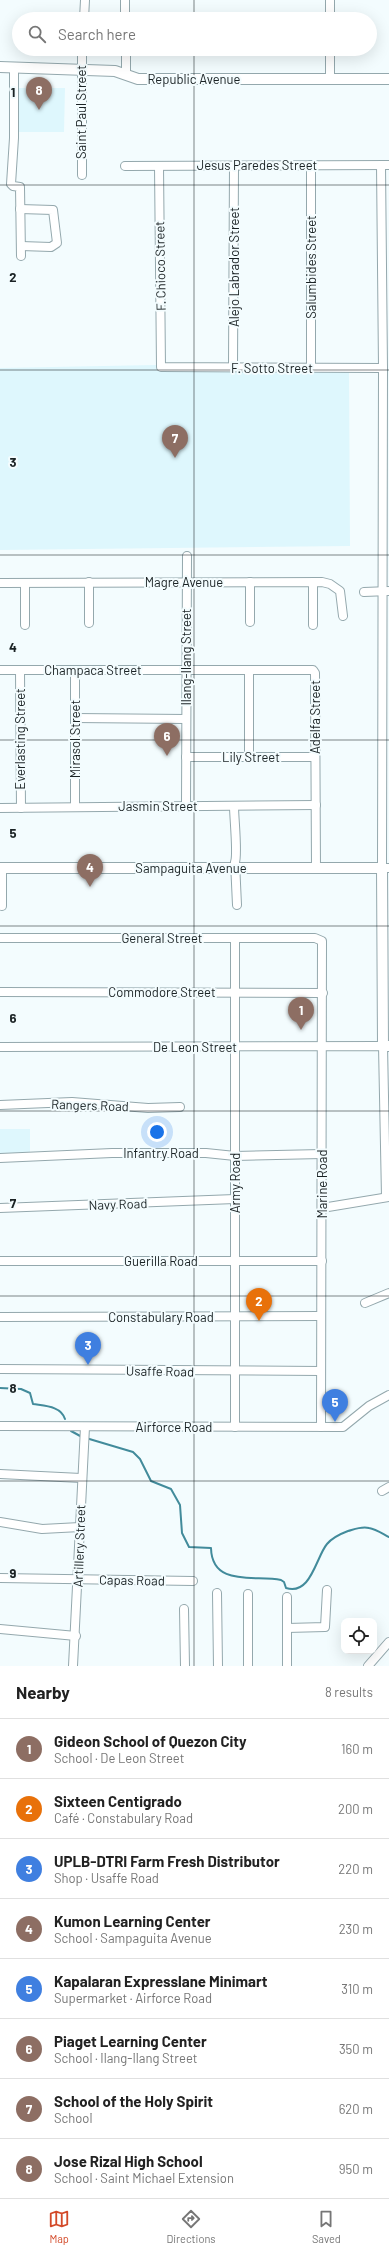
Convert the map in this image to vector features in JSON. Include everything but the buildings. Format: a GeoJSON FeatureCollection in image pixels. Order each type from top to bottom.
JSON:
{"type":"FeatureCollection","features":[{"type":"Feature","properties":{"kind":"main road","name":"Republic Avenue"},"geometry":{"type":"LineString","coordinates":[[0,66],[80,71],[115,71],[138,79],[389,79]]}},
{"type":"Feature","properties":{"kind":"main road","name":"Sampaguita Avenue"},"geometry":{"type":"LineString","coordinates":[[1,868],[235,865],[316,868],[385,868]]}},
{"type":"Feature","properties":{"kind":"main road"},"geometry":{"type":"LineString","coordinates":[[385,868],[386,1046]]}},
{"type":"Feature","properties":{"kind":"street"},"geometry":{"type":"LineString","coordinates":[[84,12],[85,0]]}},
{"type":"Feature","properties":{"kind":"street"},"geometry":{"type":"LineString","coordinates":[[125,0],[125,12]]}},
{"type":"Feature","properties":{"kind":"street"},"geometry":{"type":"LineString","coordinates":[[330,0],[330,12]]}},
{"type":"Feature","properties":{"kind":"street","name":"Saint Paul Street"},"geometry":{"type":"LineString","coordinates":[[81,56],[80,71],[82,174]]}},
{"type":"Feature","properties":{"kind":"street"},"geometry":{"type":"LineString","coordinates":[[126,56],[126,74]]}},
{"type":"Feature","properties":{"kind":"street"},"geometry":{"type":"LineString","coordinates":[[330,56],[330,79]]}},
{"type":"Feature","properties":{"kind":"street"},"geometry":{"type":"LineString","coordinates":[[14,67],[14,138],[11,184],[13,186],[20,187],[21,256]]}},
{"type":"Feature","properties":{"kind":"street","name":"Salumbides Street"},"geometry":{"type":"LineString","coordinates":[[311,165],[311,368]]}},
{"type":"Feature","properties":{"kind":"street"},"geometry":{"type":"LineString","coordinates":[[385,165],[383,368],[386,591],[385,868]]}},
{"type":"Feature","properties":{"kind":"street","name":"Jesus Paredes Street"},"geometry":{"type":"LineString","coordinates":[[126,166],[385,165]]}},
{"type":"Feature","properties":{"kind":"street","name":"F. Chioco Street"},"geometry":{"type":"LineString","coordinates":[[159,166],[161,367]]}},
{"type":"Feature","properties":{"kind":"street","name":"Alejo Labrador Street"},"geometry":{"type":"LineString","coordinates":[[233,367],[234,166]]}},
{"type":"Feature","properties":{"kind":"street"},"geometry":{"type":"LineString","coordinates":[[20,209],[53,210],[57,243],[51,247],[21,246]]}},
{"type":"Feature","properties":{"kind":"street","name":"F. Sotto Street"},"geometry":{"type":"LineString","coordinates":[[161,367],[383,368]]}},
{"type":"Feature","properties":{"kind":"street","name":"Ilang-Ilang Street"},"geometry":{"type":"LineString","coordinates":[[186,806],[187,556]]}},
{"type":"Feature","properties":{"kind":"street"},"geometry":{"type":"LineString","coordinates":[[89,582],[89,624]]}},
{"type":"Feature","properties":{"kind":"street"},"geometry":{"type":"LineString","coordinates":[[250,582],[250,622]]}},
{"type":"Feature","properties":{"kind":"street"},"geometry":{"type":"LineString","coordinates":[[313,582],[313,625]]}},
{"type":"Feature","properties":{"kind":"street","name":"Magre Avenue"},"geometry":{"type":"LineString","coordinates":[[0,583],[313,582],[330,584],[337,588],[342,597],[343,616]]}},
{"type":"Feature","properties":{"kind":"street"},"geometry":{"type":"LineString","coordinates":[[25,583],[25,624]]}},
{"type":"Feature","properties":{"kind":"street"},"geometry":{"type":"LineString","coordinates":[[364,592],[386,591]]}},
{"type":"Feature","properties":{"kind":"street","name":"Adelfa Street"},"geometry":{"type":"LineString","coordinates":[[186,670],[304,669],[314,671],[316,868]]}},
{"type":"Feature","properties":{"kind":"street","name":"Champaca Street"},"geometry":{"type":"LineString","coordinates":[[0,670],[186,670]]}},
{"type":"Feature","properties":{"kind":"street","name":"Everlasting Street"},"geometry":{"type":"LineString","coordinates":[[20,670],[21,808]]}},
{"type":"Feature","properties":{"kind":"street","name":"Mirasol Street"},"geometry":{"type":"LineString","coordinates":[[75,670],[75,807]]}},
{"type":"Feature","properties":{"kind":"street"},"geometry":{"type":"LineString","coordinates":[[248,757],[249,670]]}},
{"type":"Feature","properties":{"kind":"street"},"geometry":{"type":"LineString","coordinates":[[75,718],[186,719]]}},
{"type":"Feature","properties":{"kind":"street","name":"Lily Street"},"geometry":{"type":"LineString","coordinates":[[186,757],[316,757]]}},
{"type":"Feature","properties":{"kind":"street","name":"Jasmin Street"},"geometry":{"type":"LineString","coordinates":[[0,808],[316,805]]}},
{"type":"Feature","properties":{"kind":"street"},"geometry":{"type":"LineString","coordinates":[[234,806],[235,844],[237,857],[235,865],[237,906]]}},
{"type":"Feature","properties":{"kind":"street"},"geometry":{"type":"LineString","coordinates":[[1,868],[2,906]]}},
{"type":"Feature","properties":{"kind":"street","name":"General Street"},"geometry":{"type":"LineString","coordinates":[[0,938],[315,938],[322,941]]}},
{"type":"Feature","properties":{"kind":"street","name":"Army Road"},"geometry":{"type":"LineString","coordinates":[[235,938],[235,1427]]}},
{"type":"Feature","properties":{"kind":"street","name":"Marine Road"},"geometry":{"type":"LineString","coordinates":[[320,1427],[323,1046],[322,941]]}},
{"type":"Feature","properties":{"kind":"street","name":"Commodore Street"},"geometry":{"type":"LineString","coordinates":[[0,992],[323,992]]}},
{"type":"Feature","properties":{"kind":"street"},"geometry":{"type":"LineString","coordinates":[[322,1208],[387,1197],[386,1046]]}},
{"type":"Feature","properties":{"kind":"street","name":"De Leon Street"},"geometry":{"type":"LineString","coordinates":[[0,1047],[386,1046]]}},
{"type":"Feature","properties":{"kind":"street","name":"Rangers Road"},"geometry":{"type":"LineString","coordinates":[[0,1105],[72,1102],[148,1108],[180,1107]]}},
{"type":"Feature","properties":{"kind":"street","name":"Infantry Road"},"geometry":{"type":"LineString","coordinates":[[0,1158],[112,1153],[206,1153],[235,1156],[322,1154]]}},
{"type":"Feature","properties":{"kind":"street","name":"Navy Road"},"geometry":{"type":"LineString","coordinates":[[0,1208],[235,1199]]}},
{"type":"Feature","properties":{"kind":"street","name":"Guerilla Road"},"geometry":{"type":"LineString","coordinates":[[0,1261],[322,1261]]}},
{"type":"Feature","properties":{"kind":"street"},"geometry":{"type":"LineString","coordinates":[[365,1302],[389,1293]]}},
{"type":"Feature","properties":{"kind":"street","name":"Constabulary Road"},"geometry":{"type":"LineString","coordinates":[[0,1317],[321,1316]]}},
{"type":"Feature","properties":{"kind":"street","name":"Usaffe Road"},"geometry":{"type":"LineString","coordinates":[[0,1369],[235,1372],[321,1371]]}},
{"type":"Feature","properties":{"kind":"street","name":"Airforce Road"},"geometry":{"type":"LineString","coordinates":[[0,1426],[84,1430],[347,1426],[369,1406],[389,1394]]}},
{"type":"Feature","properties":{"kind":"street","name":"Artillery Street"},"geometry":{"type":"LineString","coordinates":[[73,1666],[76,1636],[82,1449],[84,1430]]}},
{"type":"Feature","properties":{"kind":"street"},"geometry":{"type":"LineString","coordinates":[[0,1474],[81,1478]]}},
{"type":"Feature","properties":{"kind":"street"},"geometry":{"type":"LineString","coordinates":[[0,1522],[42,1529],[80,1527]]}},
{"type":"Feature","properties":{"kind":"street","name":"Capas Road"},"geometry":{"type":"LineString","coordinates":[[0,1578],[193,1581]]}},
{"type":"Feature","properties":{"kind":"street"},"geometry":{"type":"LineString","coordinates":[[287,1628],[325,1627],[327,1623],[327,1590]]}},
{"type":"Feature","properties":{"kind":"street"},"geometry":{"type":"LineString","coordinates":[[217,1593],[218,1666]]}},
{"type":"Feature","properties":{"kind":"street"},"geometry":{"type":"LineString","coordinates":[[248,1594],[248,1666]]}},
{"type":"Feature","properties":{"kind":"street"},"geometry":{"type":"LineString","coordinates":[[287,1597],[287,1666]]}},
{"type":"Feature","properties":{"kind":"street"},"geometry":{"type":"LineString","coordinates":[[184,1609],[185,1666]]}},
{"type":"Feature","properties":{"kind":"street"},"geometry":{"type":"LineString","coordinates":[[0,1629],[76,1636]]}},
{"type":"Feature","properties":{"kind":"street"},"geometry":{"type":"LineString","coordinates":[[368,1666],[389,1642]]}},
{"type":"Feature","properties":{"kind":"shaded area"},"geometry":{"type":"Polygon","coordinates":[[[14,88],[65,88],[64,132],[14,132],[14,88]]]}},
{"type":"Feature","properties":{"kind":"shaded area"},"geometry":{"type":"Polygon","coordinates":[[[156,365],[157,371],[349,371],[350,546],[0,550],[0,368],[156,365]]]}},
{"type":"Feature","properties":{"kind":"shaded area"},"geometry":{"type":"Polygon","coordinates":[[[0,1129],[30,1129],[30,1153],[0,1153],[0,1129]]]}},
{"type":"Feature","properties":{"kind":"waterway"},"geometry":{"type":"LineString","coordinates":[[0,1388],[21,1389],[30,1393],[33,1404],[52,1407],[60,1411],[65,1419]]}},
{"type":"Feature","properties":{"kind":"waterway"},"geometry":{"type":"LineString","coordinates":[[71,1431],[82,1437]]}},
{"type":"Feature","properties":{"kind":"waterway"},"geometry":{"type":"LineString","coordinates":[[86,1438],[133,1452],[140,1459],[151,1481],[171,1489],[180,1505],[182,1533],[189,1547],[211,1548],[213,1560],[219,1569],[226,1574],[236,1577],[281,1580],[284,1582],[286,1588],[294,1589],[307,1581],[312,1574],[323,1550],[336,1536],[348,1531],[366,1527],[374,1529],[389,1537]]}},
{"type":"Feature","properties":{"kind":"place","name":"Jose Rizal High School"},"geometry":{"type":"Point","coordinates":[39,110]}},
{"type":"Feature","properties":{"kind":"place","name":"School of the Holy Spirit"},"geometry":{"type":"Point","coordinates":[175,458]}},
{"type":"Feature","properties":{"kind":"place","name":"Piaget Learning Center"},"geometry":{"type":"Point","coordinates":[167,756]}},
{"type":"Feature","properties":{"kind":"place","name":"Kumon Learning Center"},"geometry":{"type":"Point","coordinates":[90,887]}},
{"type":"Feature","properties":{"kind":"place","name":"Gideon School of Quezon City"},"geometry":{"type":"Point","coordinates":[301,1030]}},
{"type":"Feature","properties":{"kind":"place","name":"Sixteen Centigrado"},"geometry":{"type":"Point","coordinates":[259,1321]}},
{"type":"Feature","properties":{"kind":"place","name":"UPLB-DTRI Farm Fresh Distributor"},"geometry":{"type":"Point","coordinates":[88,1365]}},
{"type":"Feature","properties":{"kind":"place","name":"Kapalaran Expresslane Minimart"},"geometry":{"type":"Point","coordinates":[335,1422]}}]}
